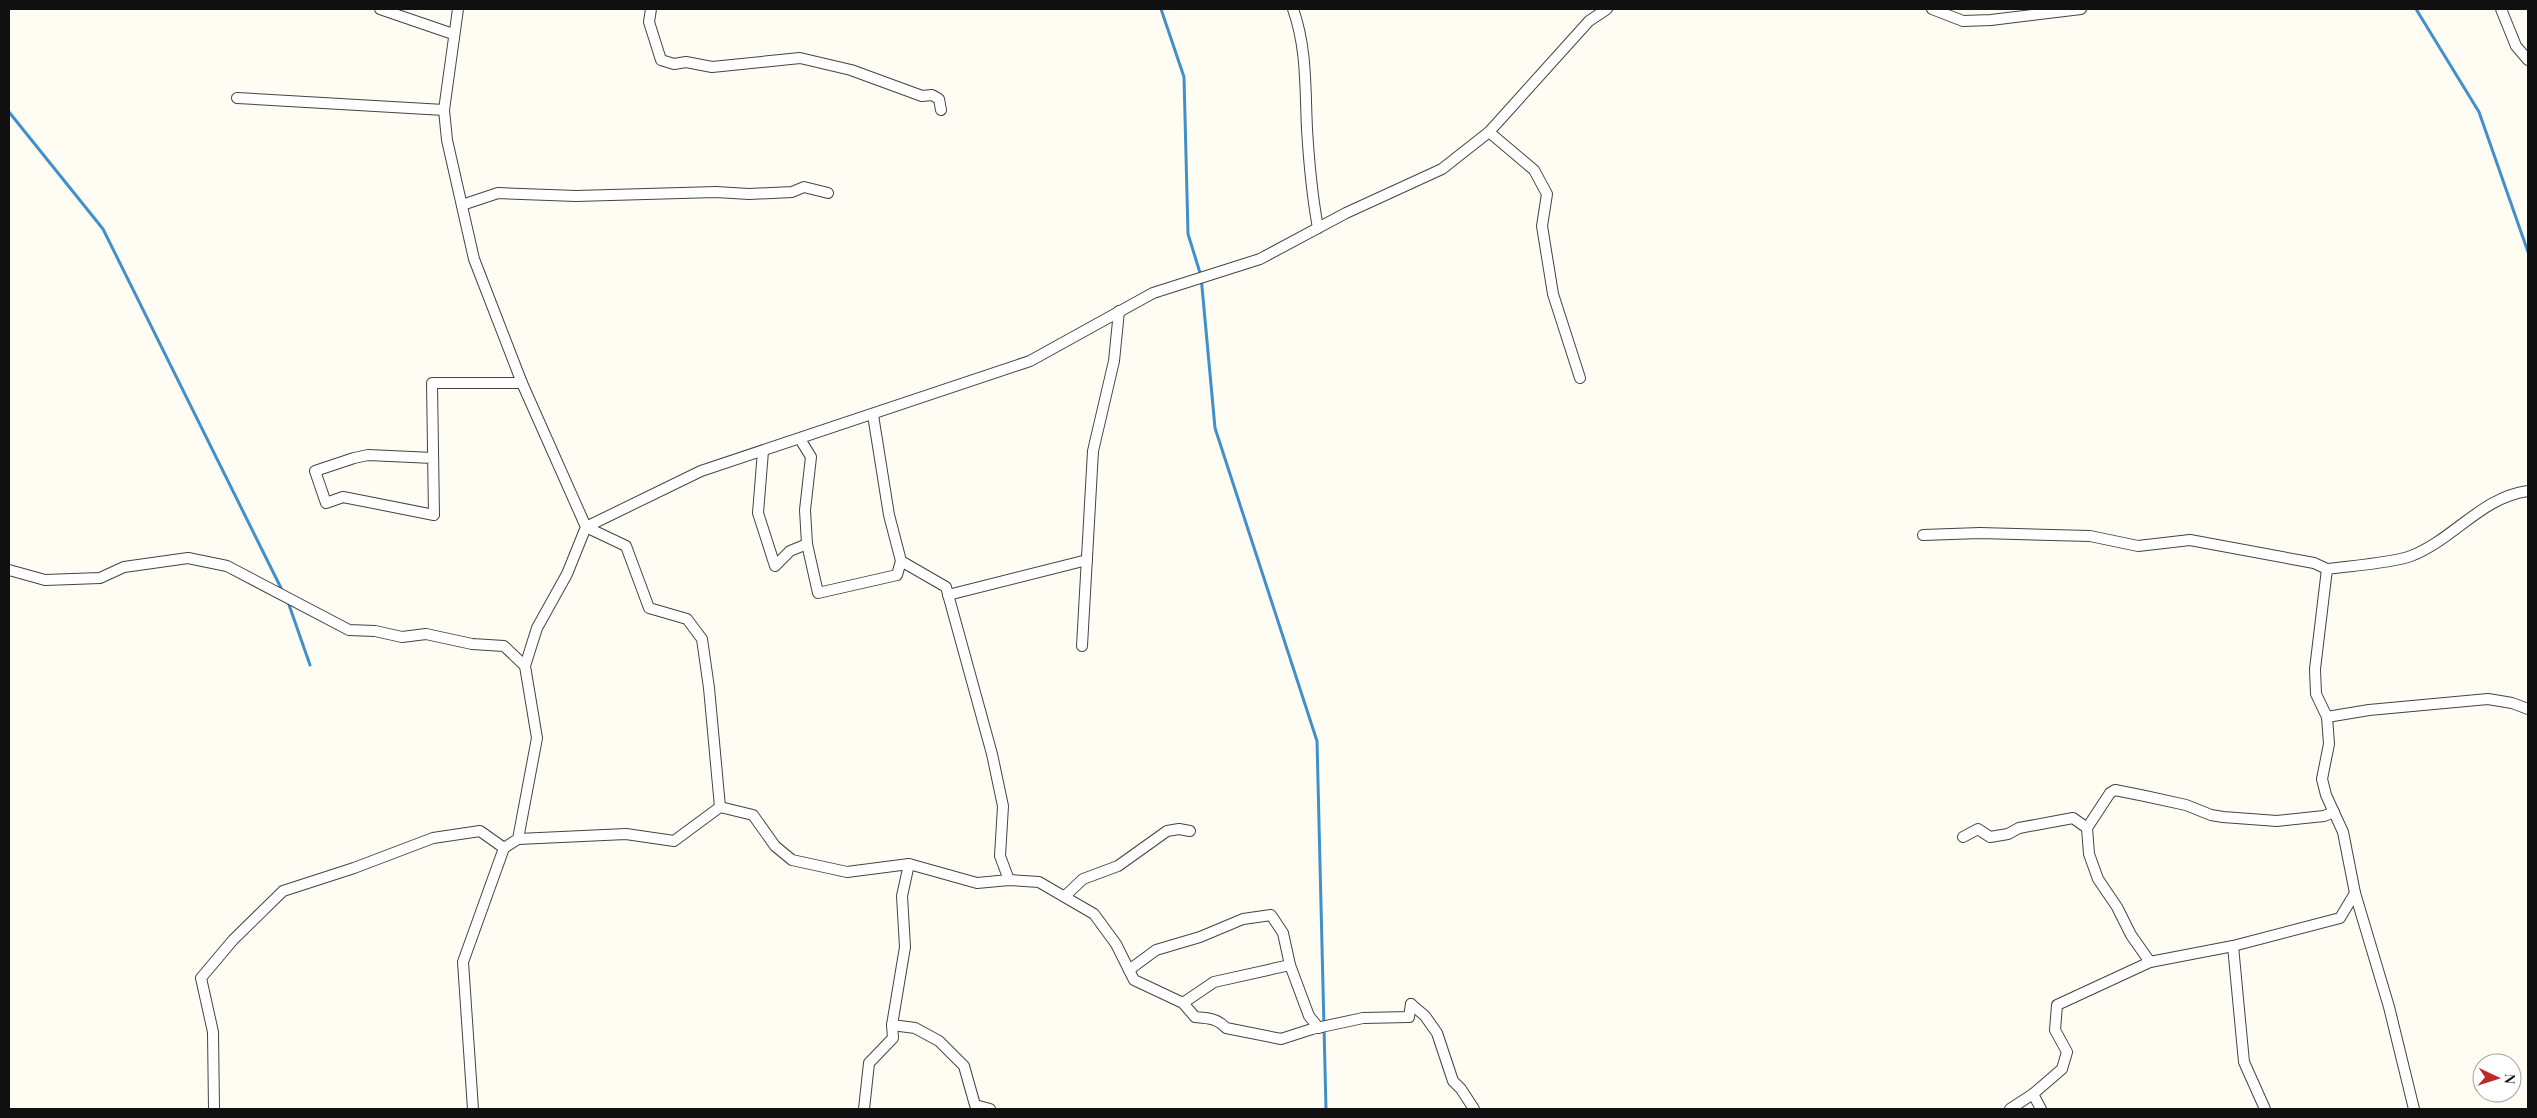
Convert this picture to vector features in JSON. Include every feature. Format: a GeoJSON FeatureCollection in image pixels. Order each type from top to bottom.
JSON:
{"type":"FeatureCollection","features":[{"type":"Feature","properties":{"kind":"street"},"geometry":{"type":"LineString","coordinates":[[380,9],[453,34]]}},
{"type":"Feature","properties":{"kind":"street"},"geometry":{"type":"LineString","coordinates":[[458,9],[453,34],[444,110],[447,140],[474,259],[522,383],[586,527],[626,546],[648,608],[687,619],[702,639],[709,688],[720,806]]}},
{"type":"Feature","properties":{"kind":"street"},"geometry":{"type":"LineString","coordinates":[[651,9],[649,22],[661,60],[674,64],[686,62],[712,67],[800,58],[851,70],[922,96],[932,95],[939,99],[942,110]]}},
{"type":"Feature","properties":{"kind":"street"},"geometry":{"type":"LineString","coordinates":[[1293,9],[1299,26],[1305,59],[1310,181],[1318,228]]}},
{"type":"Feature","properties":{"kind":"street"},"geometry":{"type":"LineString","coordinates":[[518,838],[537,738],[526,666],[537,628],[567,574],[586,527],[701,471],[1030,361],[1153,292],[1260,258],[1442,169],[1489,132],[1589,21],[1607,9]]}},
{"type":"Feature","properties":{"kind":"street"},"geometry":{"type":"LineString","coordinates":[[1932,9],[1963,21],[1991,20],[2081,9]]}},
{"type":"Feature","properties":{"kind":"street"},"geometry":{"type":"LineString","coordinates":[[2501,9],[2516,46],[2528,60]]}},
{"type":"Feature","properties":{"kind":"street"},"geometry":{"type":"LineString","coordinates":[[237,98],[444,110]]}},
{"type":"Feature","properties":{"kind":"street"},"geometry":{"type":"LineString","coordinates":[[1489,132],[1534,170],[1547,194],[1542,226],[1553,294],[1580,378]]}},
{"type":"Feature","properties":{"kind":"street"},"geometry":{"type":"LineString","coordinates":[[462,205],[498,194],[576,196],[716,192],[749,194],[792,192],[804,187],[828,193]]}},
{"type":"Feature","properties":{"kind":"street"},"geometry":{"type":"LineString","coordinates":[[1082,646],[1094,451],[1114,361],[1119,311]]}},
{"type":"Feature","properties":{"kind":"street"},"geometry":{"type":"LineString","coordinates":[[433,458],[368,456],[354,458],[315,471],[326,503],[343,497],[434,515],[432,383],[522,383]]}},
{"type":"Feature","properties":{"kind":"street"},"geometry":{"type":"LineString","coordinates":[[800,439],[811,458],[805,510],[807,544],[818,593],[897,575],[901,561],[889,515],[873,415]]}},
{"type":"Feature","properties":{"kind":"street"},"geometry":{"type":"LineString","coordinates":[[762,451],[758,513],[775,566],[790,551],[807,544]]}},
{"type":"Feature","properties":{"kind":"street"},"geometry":{"type":"LineString","coordinates":[[1923,535],[1980,533],[2090,536],[2138,546],[2190,540],[2314,563],[2327,569],[2410,557],[2440,542],[2490,503],[2517,492],[2528,491]]}},
{"type":"Feature","properties":{"kind":"street"},"geometry":{"type":"LineString","coordinates":[[9,570],[45,580],[100,578],[124,567],[188,558],[227,566],[349,630],[375,631],[402,637],[426,634],[472,644],[504,646],[526,666]]}},
{"type":"Feature","properties":{"kind":"street"},"geometry":{"type":"LineString","coordinates":[[948,595],[1087,560]]}},
{"type":"Feature","properties":{"kind":"street"},"geometry":{"type":"LineString","coordinates":[[901,561],[946,587],[992,754],[1003,806],[1000,856],[1008,880]]}},
{"type":"Feature","properties":{"kind":"street"},"geometry":{"type":"LineString","coordinates":[[2327,569],[2315,669],[2316,694],[2327,717],[2329,744],[2322,779],[2326,795],[2343,832],[2355,893],[2389,1007],[2414,1109]]}},
{"type":"Feature","properties":{"kind":"street"},"geometry":{"type":"LineString","coordinates":[[2327,717],[2369,710],[2488,699],[2512,703],[2528,710]]}},
{"type":"Feature","properties":{"kind":"street"},"geometry":{"type":"LineString","coordinates":[[2150,962],[2131,935],[2117,907],[2098,879],[2089,854],[2087,828],[2110,793],[2115,790],[2186,805],[2211,815],[2223,817],[2277,821],[2324,816],[2334,812]]}},
{"type":"Feature","properties":{"kind":"street"},"geometry":{"type":"LineString","coordinates":[[473,1109],[463,962],[504,848],[518,838],[626,834],[674,841],[720,806]]}},
{"type":"Feature","properties":{"kind":"street"},"geometry":{"type":"LineString","coordinates":[[720,806],[753,815],[775,846],[792,860],[848,872],[909,864],[977,883],[1008,880],[1039,882],[1094,914],[1116,944],[1134,980],[1184,1004],[1195,1017],[1210,1018],[1221,1022],[1226,1028],[1281,1039],[1319,1028],[1376,1016],[1409,1017],[1411,1004],[1425,1016],[1437,1033],[1452,1081],[1461,1088],[1474,1109]]}},
{"type":"Feature","properties":{"kind":"street"},"geometry":{"type":"LineString","coordinates":[[1964,837],[1978,829],[1990,837],[2008,834],[2019,828],[2073,818],[2087,828]]}},
{"type":"Feature","properties":{"kind":"street"},"geometry":{"type":"LineString","coordinates":[[1066,896],[1083,879],[1118,866],[1167,831],[1179,828],[1190,831]]}},
{"type":"Feature","properties":{"kind":"street"},"geometry":{"type":"LineString","coordinates":[[214,1109],[213,1032],[201,978],[233,940],[283,891],[354,868],[433,838],[480,831],[504,848]]}},
{"type":"Feature","properties":{"kind":"street"},"geometry":{"type":"LineString","coordinates":[[864,1109],[869,1063],[892,1038],[892,1025],[905,947],[902,896],[909,864]]}},
{"type":"Feature","properties":{"kind":"street"},"geometry":{"type":"LineString","coordinates":[[2010,1109],[2033,1094],[2062,1069],[2067,1052],[2054,1030],[2057,1005],[2150,962],[2233,946],[2340,918],[2355,893]]}},
{"type":"Feature","properties":{"kind":"street"},"geometry":{"type":"LineString","coordinates":[[1129,970],[1156,950],[1200,937],[1243,918],[1271,915],[1282,933],[1290,965],[1309,1016],[1319,1028]]}},
{"type":"Feature","properties":{"kind":"street"},"geometry":{"type":"LineString","coordinates":[[2233,946],[2244,1062],[2265,1109]]}},
{"type":"Feature","properties":{"kind":"street"},"geometry":{"type":"LineString","coordinates":[[1184,1004],[1214,982],[1290,965]]}},
{"type":"Feature","properties":{"kind":"street"},"geometry":{"type":"LineString","coordinates":[[892,1025],[915,1028],[939,1040],[964,1066],[975,1105],[990,1109]]}},
{"type":"Feature","properties":{"kind":"street"},"geometry":{"type":"LineString","coordinates":[[2033,1094],[2041,1109]]}},
{"type":"Feature","properties":{"kind":"waterway"},"geometry":{"type":"LineString","coordinates":[[1161,9],[1184,77],[1188,234],[1201,276],[1215,428],[1317,741],[1326,1109]]}},
{"type":"Feature","properties":{"kind":"waterway"},"geometry":{"type":"LineString","coordinates":[[2416,9],[2479,112],[2528,252]]}},
{"type":"Feature","properties":{"kind":"waterway"},"geometry":{"type":"LineString","coordinates":[[9,112],[103,229],[283,592]]}},
{"type":"Feature","properties":{"kind":"waterway"},"geometry":{"type":"LineString","coordinates":[[288,602],[310,665]]}}]}
